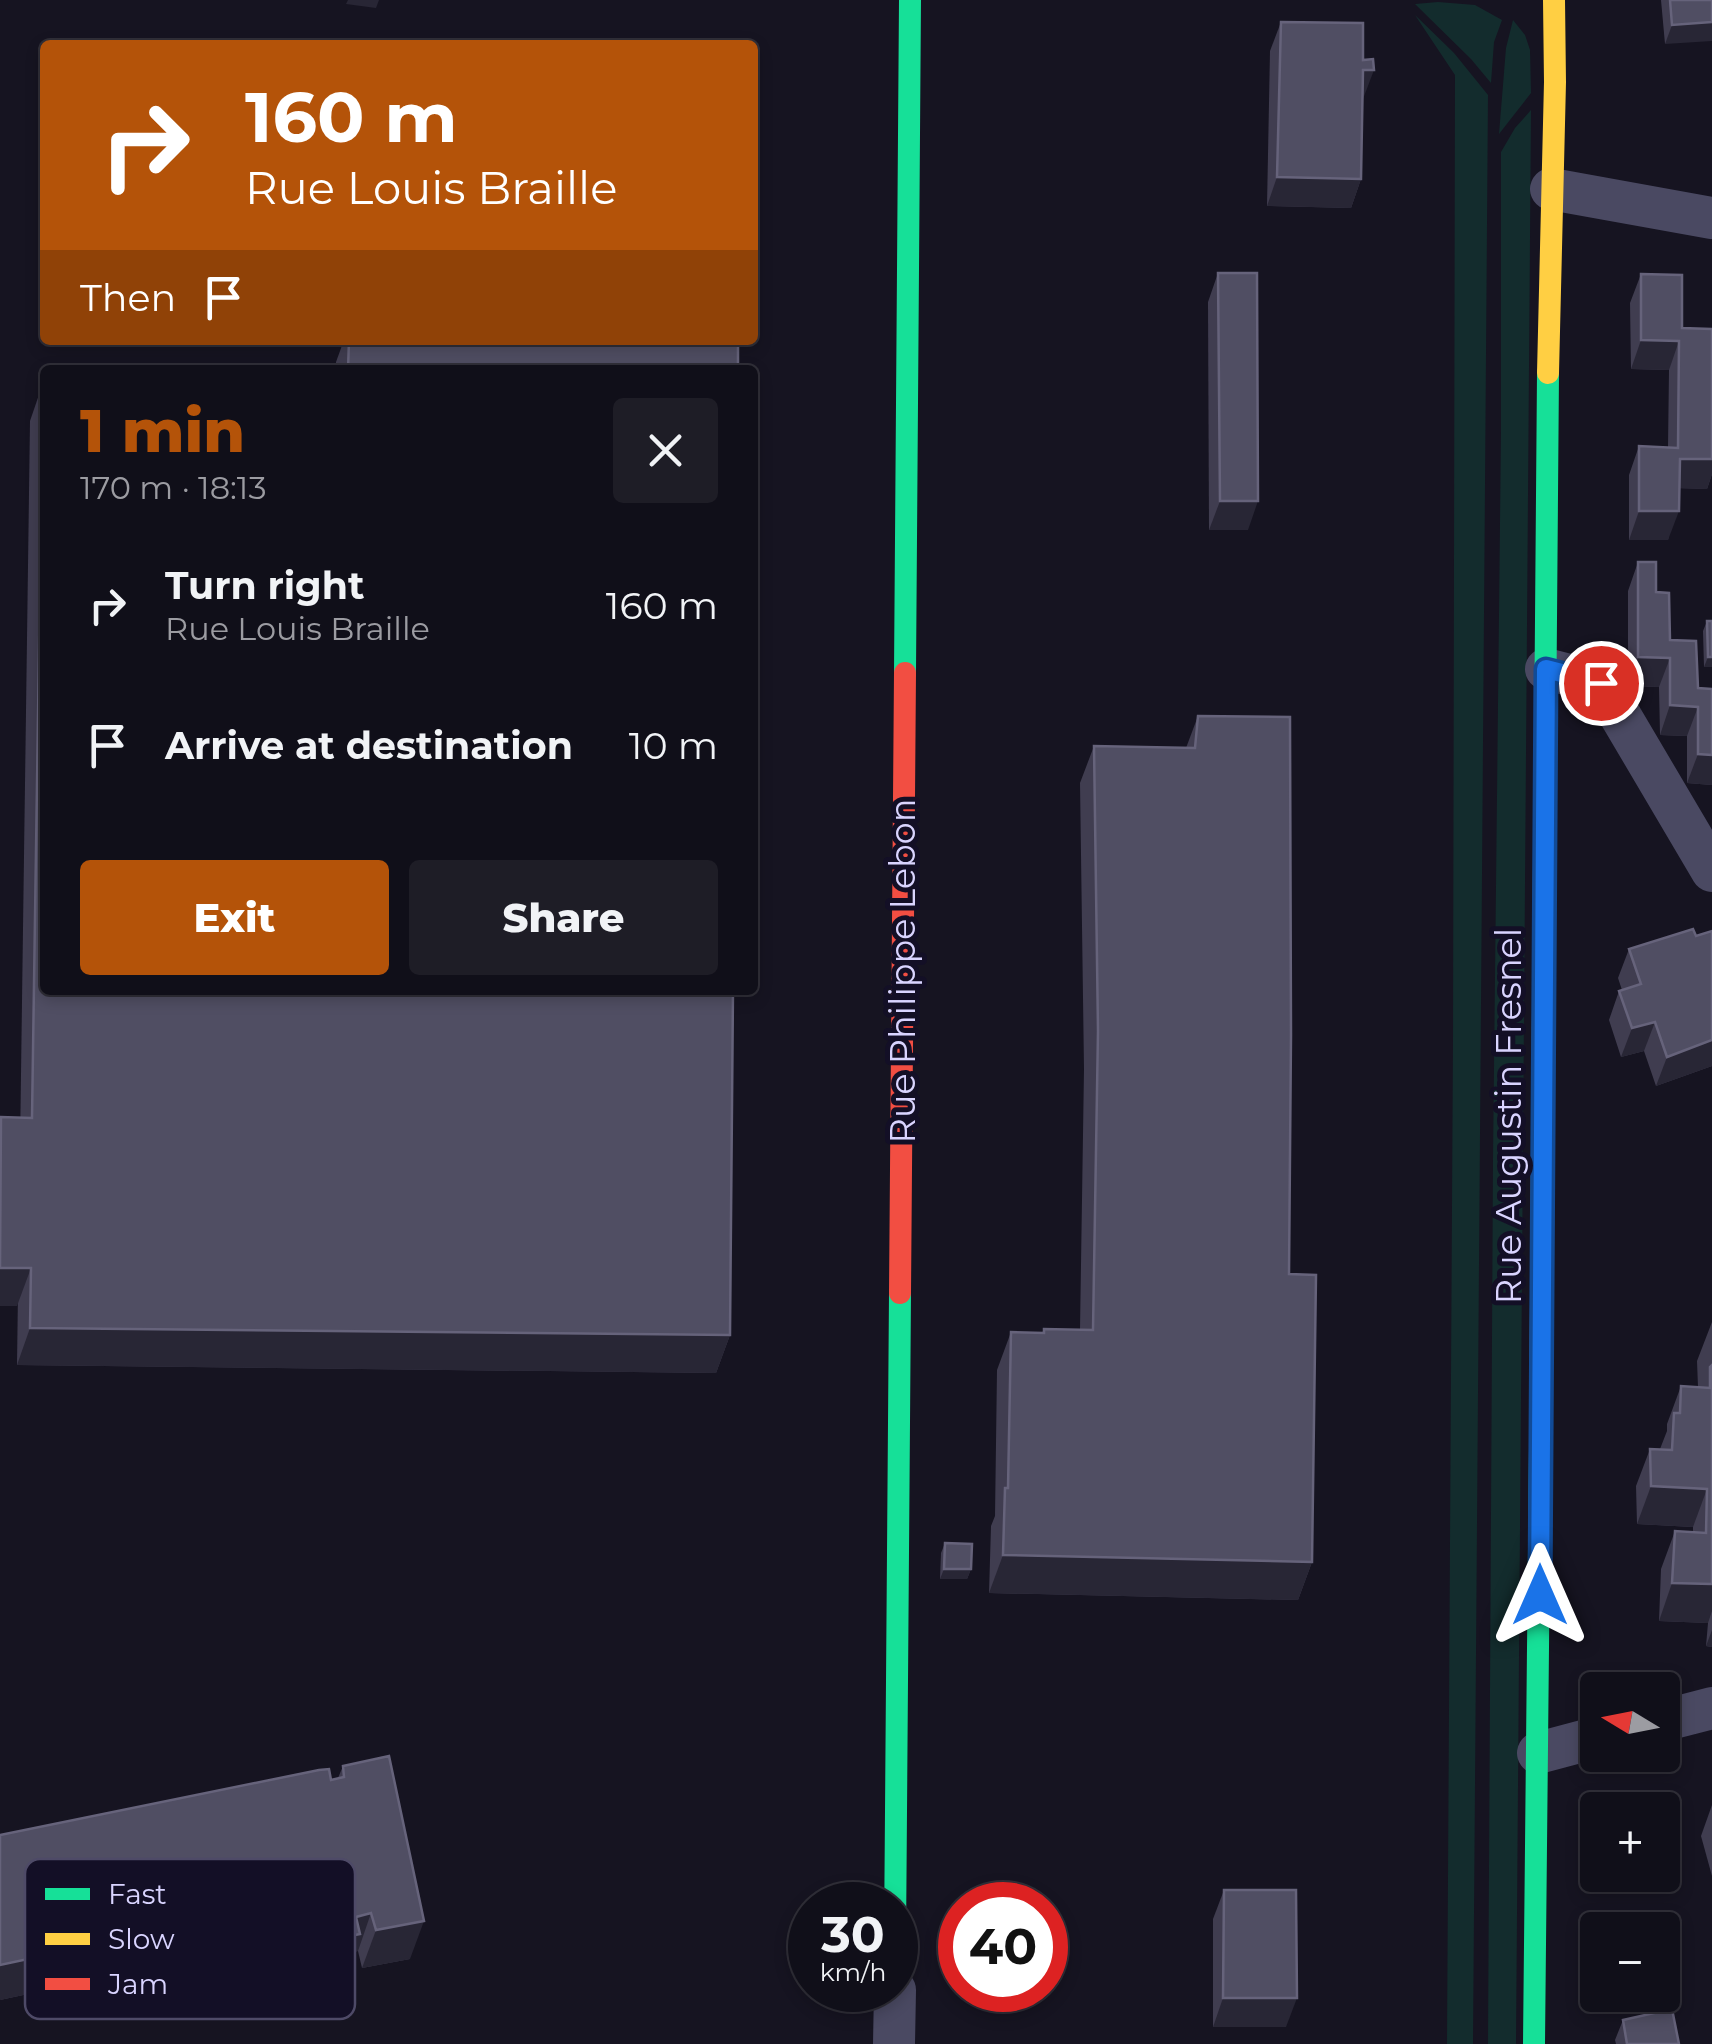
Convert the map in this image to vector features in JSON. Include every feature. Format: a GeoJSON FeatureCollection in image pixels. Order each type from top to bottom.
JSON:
{"type":"FeatureCollection","features":[{"type":"Feature","properties":{"kind":"street","name":"Rue Philippe Lebon"},"geometry":{"type":"LineString","coordinates":[[895,1882],[910,0]]}},
{"type":"Feature","properties":{"kind":"street","name":"Rue Augustin Fresnel"},"geometry":{"type":"LineString","coordinates":[[1534,2044],[1554,0]]}},
{"type":"Feature","properties":{"kind":"street"},"geometry":{"type":"LineString","coordinates":[[1551,189],[1712,218]]}},
{"type":"Feature","properties":{"kind":"street"},"geometry":{"type":"LineString","coordinates":[[1546,669],[1601,683],[1712,871]]}},
{"type":"Feature","properties":{"kind":"street"},"geometry":{"type":"LineString","coordinates":[[1680,1716],[1712,1708]]}},
{"type":"Feature","properties":{"kind":"street"},"geometry":{"type":"LineString","coordinates":[[1538,1753],[1580,1742]]}},
{"type":"Feature","properties":{"kind":"street"},"geometry":{"type":"LineString","coordinates":[[894,2044],[895,2012]]}},
{"type":"Feature","properties":{"kind":"green space"},"geometry":{"type":"Polygon","coordinates":[[[1415,4],[1475,5],[1502,20],[1494,42],[1491,83],[1415,4]]]}},
{"type":"Feature","properties":{"kind":"green space"},"geometry":{"type":"Polygon","coordinates":[[[1415,15],[1454,53],[1488,95],[1473,2044],[1447,2044],[1455,75],[1415,15]]]}},
{"type":"Feature","properties":{"kind":"green space"},"geometry":{"type":"Polygon","coordinates":[[[1513,20],[1525,35],[1530,50],[1531,93],[1499,134],[1506,48],[1513,20]]]}},
{"type":"Feature","properties":{"kind":"green space"},"geometry":{"type":"Polygon","coordinates":[[[1531,110],[1516,2044],[1488,2044],[1501,152],[1531,110]]]}},
{"type":"Feature","properties":{"kind":"building"},"geometry":{"type":"Polygon","coordinates":[[[1670,0],[1712,0],[1712,22],[1672,25],[1670,0]]]}},
{"type":"Feature","properties":{"kind":"building"},"geometry":{"type":"Polygon","coordinates":[[[1281,22],[1363,23],[1363,60],[1373,59],[1374,70],[1363,70],[1361,179],[1277,177],[1281,22]]]}},
{"type":"Feature","properties":{"kind":"building"},"geometry":{"type":"Polygon","coordinates":[[[1218,273],[1257,273],[1258,501],[1220,501],[1218,273]]]}},
{"type":"Feature","properties":{"kind":"building"},"geometry":{"type":"Polygon","coordinates":[[[1641,274],[1682,275],[1682,328],[1712,329],[1712,459],[1680,459],[1679,511],[1639,511],[1639,446],[1678,448],[1679,341],[1641,340],[1641,274]]]}},
{"type":"Feature","properties":{"kind":"building"},"geometry":{"type":"Polygon","coordinates":[[[349,345],[738,345],[738,365],[348,365],[349,345]]]}},
{"type":"Feature","properties":{"kind":"building"},"geometry":{"type":"Polygon","coordinates":[[[1638,562],[1656,562],[1656,592],[1669,593],[1670,640],[1696,641],[1698,688],[1712,689],[1712,755],[1698,754],[1698,707],[1670,705],[1670,658],[1638,657],[1638,562]]]}},
{"type":"Feature","properties":{"kind":"building"},"geometry":{"type":"Polygon","coordinates":[[[40,583],[40,995],[733,995],[730,1335],[30,1328],[31,1268],[0,1268],[1,1117],[32,1118],[40,583]]]}},
{"type":"Feature","properties":{"kind":"building"},"geometry":{"type":"Polygon","coordinates":[[[1707,621],[1712,621],[1712,657],[1708,657],[1707,621]]]}},
{"type":"Feature","properties":{"kind":"building"},"geometry":{"type":"Polygon","coordinates":[[[1198,716],[1290,717],[1289,1274],[1316,1275],[1312,1562],[1003,1555],[1011,1332],[1093,1330],[1098,1031],[1094,746],[1195,748],[1198,716]]]}},
{"type":"Feature","properties":{"kind":"building"},"geometry":{"type":"Polygon","coordinates":[[[1693,929],[1696,936],[1712,931],[1712,1040],[1667,1057],[1655,1022],[1632,1028],[1619,991],[1641,984],[1629,949],[1693,929]]]}},
{"type":"Feature","properties":{"kind":"building"},"geometry":{"type":"Polygon","coordinates":[[[1712,1365],[1712,1584],[1672,1583],[1675,1531],[1706,1533],[1707,1489],[1651,1486],[1650,1449],[1672,1450],[1674,1413],[1680,1413],[1681,1386],[1710,1388],[1712,1365]]]}},
{"type":"Feature","properties":{"kind":"building"},"geometry":{"type":"Polygon","coordinates":[[[945,1543],[972,1544],[971,1569],[944,1569],[945,1543]]]}},
{"type":"Feature","properties":{"kind":"building"},"geometry":{"type":"Polygon","coordinates":[[[389,1756],[424,1921],[376,1930],[371,1913],[356,1917],[360,1934],[355,1935],[355,1859],[25,1859],[25,1960],[0,1965],[0,1835],[319,1770],[329,1769],[331,1780],[344,1777],[343,1766],[389,1756]]]}},
{"type":"Feature","properties":{"kind":"building"},"geometry":{"type":"Polygon","coordinates":[[[1224,1890],[1296,1890],[1297,1998],[1223,1998],[1224,1890]]]}},
{"type":"Feature","properties":{"kind":"building"},"geometry":{"type":"Polygon","coordinates":[[[1673,2012],[1679,2044],[1627,2044],[1623,2020],[1673,2012]]]}},
{"type":"Feature","properties":{"kind":"traffic: fast"},"geometry":{"type":"LineString","coordinates":[[905,673],[910,0]]}},
{"type":"Feature","properties":{"kind":"traffic: fast"},"geometry":{"type":"LineString","coordinates":[[1544,865],[1548,373]]}},
{"type":"Feature","properties":{"kind":"traffic: fast"},"geometry":{"type":"LineString","coordinates":[[895,1882],[900,1293]]}},
{"type":"Feature","properties":{"kind":"traffic: fast"},"geometry":{"type":"LineString","coordinates":[[1534,2044],[1540,1450]]}},
{"type":"Feature","properties":{"kind":"traffic: slow"},"geometry":{"type":"LineString","coordinates":[[1548,373],[1554,0]]}},
{"type":"Feature","properties":{"kind":"traffic: slow"},"geometry":{"type":"LineString","coordinates":[[1540,1450],[1544,865]]}},
{"type":"Feature","properties":{"kind":"traffic: jam"},"geometry":{"type":"LineString","coordinates":[[900,1293],[905,673]]}},
{"type":"Feature","properties":{"kind":"route"},"geometry":{"type":"LineString","coordinates":[[1540,1595],[1546,669],[1601,683]]}}]}
